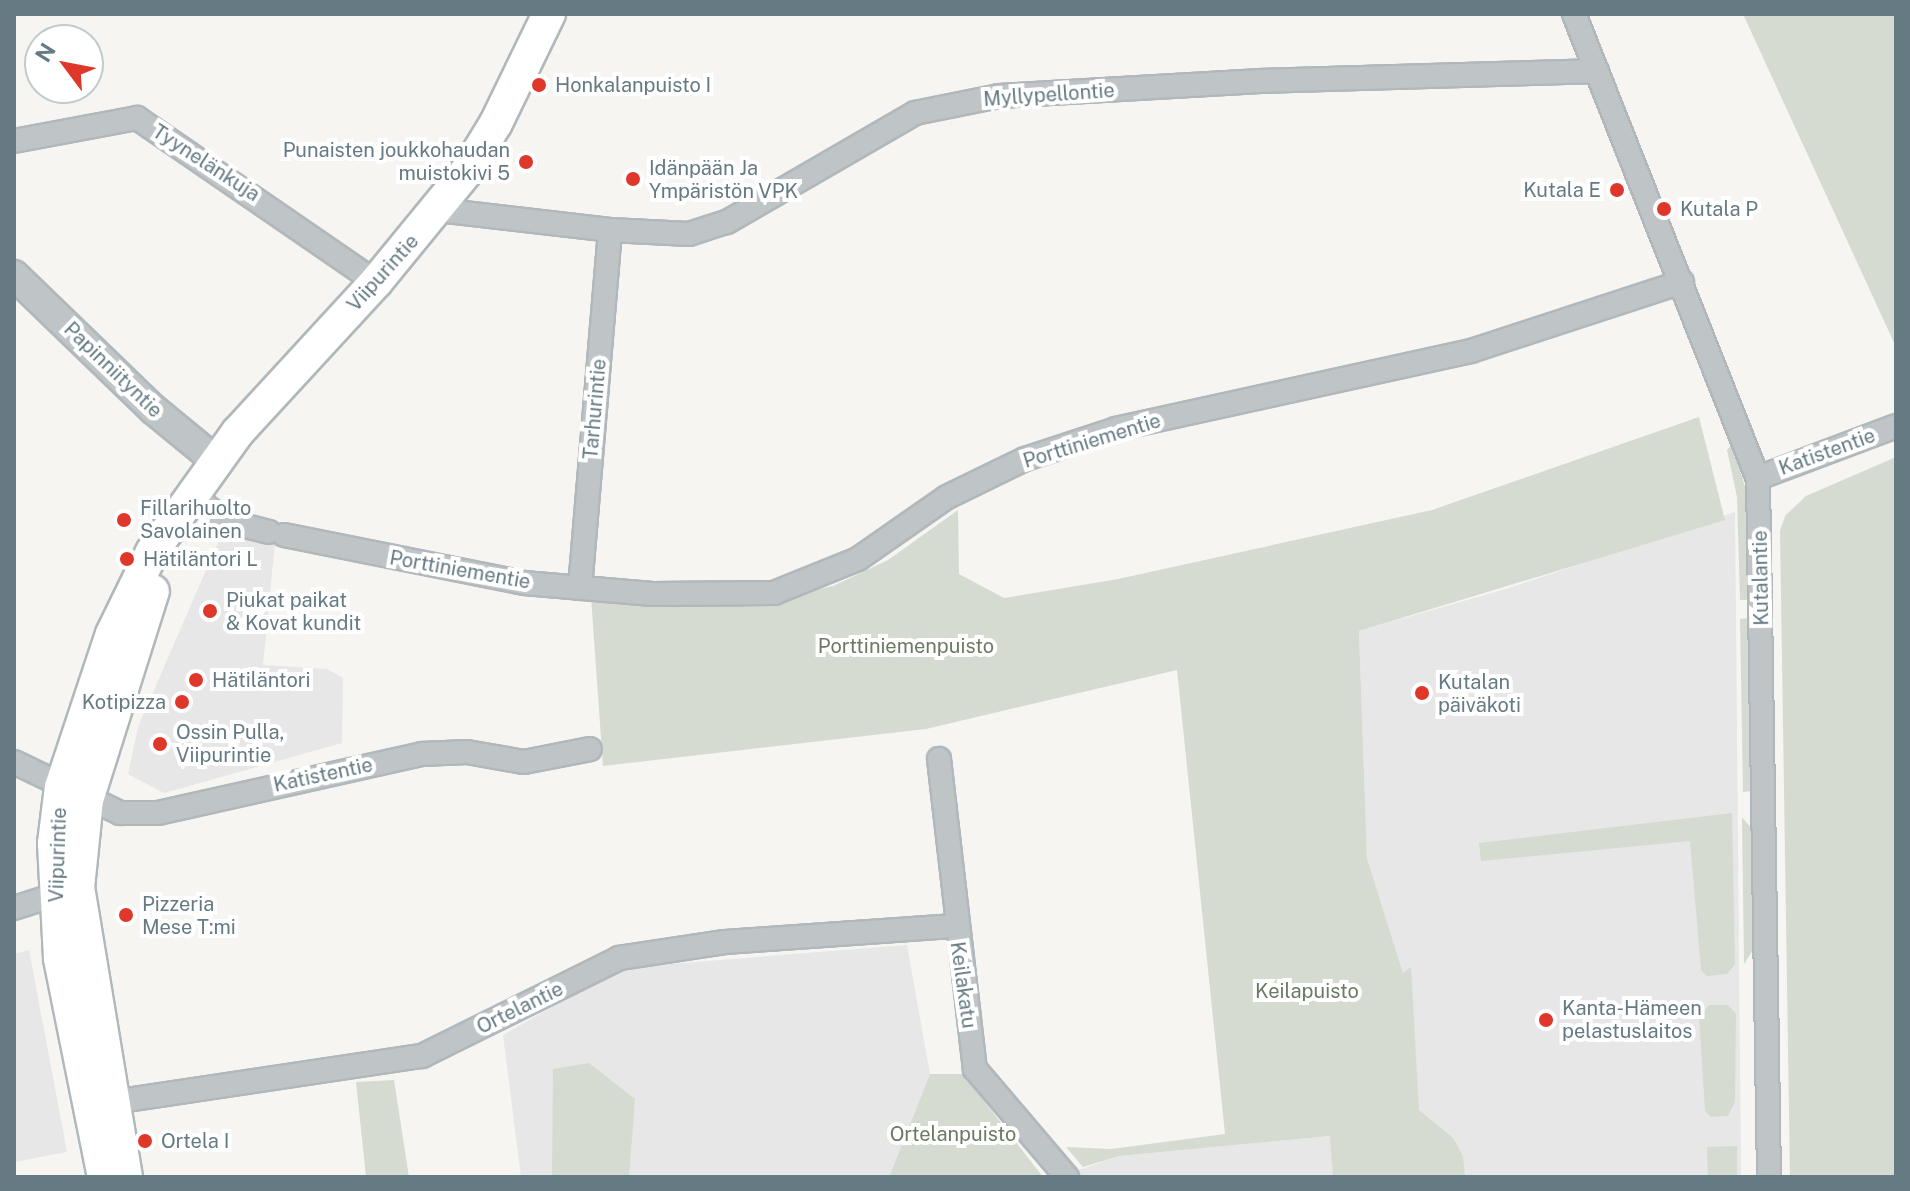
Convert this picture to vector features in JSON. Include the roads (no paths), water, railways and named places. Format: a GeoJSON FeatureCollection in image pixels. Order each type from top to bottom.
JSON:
{"type":"FeatureCollection","features":[{"type":"Feature","properties":{"kind":"main road","name":"Viipurintie"},"geometry":{"type":"LineString","coordinates":[[104,1177],[99,1104],[65,892],[74,793],[112,634],[152,552],[190,504],[216,461],[253,412],[376,282],[438,210],[496,123],[549,14]]}},
{"type":"Feature","properties":{"kind":"main road","name":"Viipurintie"},"geometry":{"type":"LineString","coordinates":[[99,1104],[126,1177]]}},
{"type":"Feature","properties":{"kind":"street","name":"Kutalantie"},"geometry":{"type":"LineString","coordinates":[[1574,14],[1758,478],[1769,1177]]}},
{"type":"Feature","properties":{"kind":"street","name":"Myllypellontie"},"geometry":{"type":"LineString","coordinates":[[438,210],[610,230],[689,234],[727,222],[915,113],[999,96],[1261,81],[1597,71]]}},
{"type":"Feature","properties":{"kind":"street","name":"Tyynelänkuja"},"geometry":{"type":"LineString","coordinates":[[14,141],[137,118],[376,282]]}},
{"type":"Feature","properties":{"kind":"street","name":"Tarhurintie"},"geometry":{"type":"LineString","coordinates":[[580,588],[610,230]]}},
{"type":"Feature","properties":{"kind":"street","name":"Papinniityntie"},"geometry":{"type":"LineString","coordinates":[[14,275],[154,410],[216,461]]}},
{"type":"Feature","properties":{"kind":"street","name":"Porttiniementie"},"geometry":{"type":"LineString","coordinates":[[190,504],[226,521],[276,534],[476,576],[653,594],[774,593],[858,559],[947,497],[1025,459],[1116,429],[1471,351],[1682,282]]}},
{"type":"Feature","properties":{"kind":"street","name":"Katistentie"},"geometry":{"type":"LineString","coordinates":[[1758,478],[1896,426]]}},
{"type":"Feature","properties":{"kind":"street","name":"Katistentie"},"geometry":{"type":"LineString","coordinates":[[14,762],[120,813],[158,813],[422,754],[467,752],[524,762],[590,749]]}},
{"type":"Feature","properties":{"kind":"street","name":"Keilakatu"},"geometry":{"type":"LineString","coordinates":[[939,759],[955,926],[975,1069],[1067,1177]]}},
{"type":"Feature","properties":{"kind":"street"},"geometry":{"type":"LineString","coordinates":[[14,908],[65,892]]}},
{"type":"Feature","properties":{"kind":"street","name":"Ortelantie"},"geometry":{"type":"LineString","coordinates":[[99,1104],[422,1056],[619,958],[725,942],[955,926]]}},
{"type":"Feature","properties":{"kind":"place","name":"Honkalanpuisto I"},"geometry":{"type":"Point","coordinates":[539,85]}},
{"type":"Feature","properties":{"kind":"place","name":"Punaisten joukkohaudan muistokivi 5"},"geometry":{"type":"Point","coordinates":[526,162]}},
{"type":"Feature","properties":{"kind":"place","name":"Idänpään Ja Ympäristön VPK"},"geometry":{"type":"Point","coordinates":[633,179]}},
{"type":"Feature","properties":{"kind":"place","name":"Kutala E"},"geometry":{"type":"Point","coordinates":[1617,190]}},
{"type":"Feature","properties":{"kind":"place","name":"Kutala P"},"geometry":{"type":"Point","coordinates":[1664,209]}},
{"type":"Feature","properties":{"kind":"place","name":"Fillarihuolto Savolainen"},"geometry":{"type":"Point","coordinates":[124,520]}},
{"type":"Feature","properties":{"kind":"place","name":"Hätiläntori L"},"geometry":{"type":"Point","coordinates":[127,559]}},
{"type":"Feature","properties":{"kind":"place","name":"Piukat paikat & Kovat kundit"},"geometry":{"type":"Point","coordinates":[210,611]}},
{"type":"Feature","properties":{"kind":"place","name":"Hätiläntori"},"geometry":{"type":"Point","coordinates":[196,680]}},
{"type":"Feature","properties":{"kind":"place","name":"Kutalan päiväkoti"},"geometry":{"type":"Point","coordinates":[1422,693]}},
{"type":"Feature","properties":{"kind":"place","name":"Kotipizza"},"geometry":{"type":"Point","coordinates":[182,702]}},
{"type":"Feature","properties":{"kind":"place","name":"Ossin Pulla, Viipurintie"},"geometry":{"type":"Point","coordinates":[160,744]}},
{"type":"Feature","properties":{"kind":"place","name":"Pizzeria Mese T:mi"},"geometry":{"type":"Point","coordinates":[126,915]}},
{"type":"Feature","properties":{"kind":"place","name":"Kanta-Hämeen pelastuslaitos"},"geometry":{"type":"Point","coordinates":[1546,1020]}},
{"type":"Feature","properties":{"kind":"place","name":"Ortela I"},"geometry":{"type":"Point","coordinates":[145,1141]}},
{"type":"Feature","properties":{"kind":"park label","name":"Porttiniemenpuisto"},"geometry":{"type":"Point","coordinates":[906,646]}},
{"type":"Feature","properties":{"kind":"park label","name":"Keilapuisto"},"geometry":{"type":"Point","coordinates":[1307,991]}},
{"type":"Feature","properties":{"kind":"park label","name":"Ortelanpuisto"},"geometry":{"type":"Point","coordinates":[953,1134]}}]}
